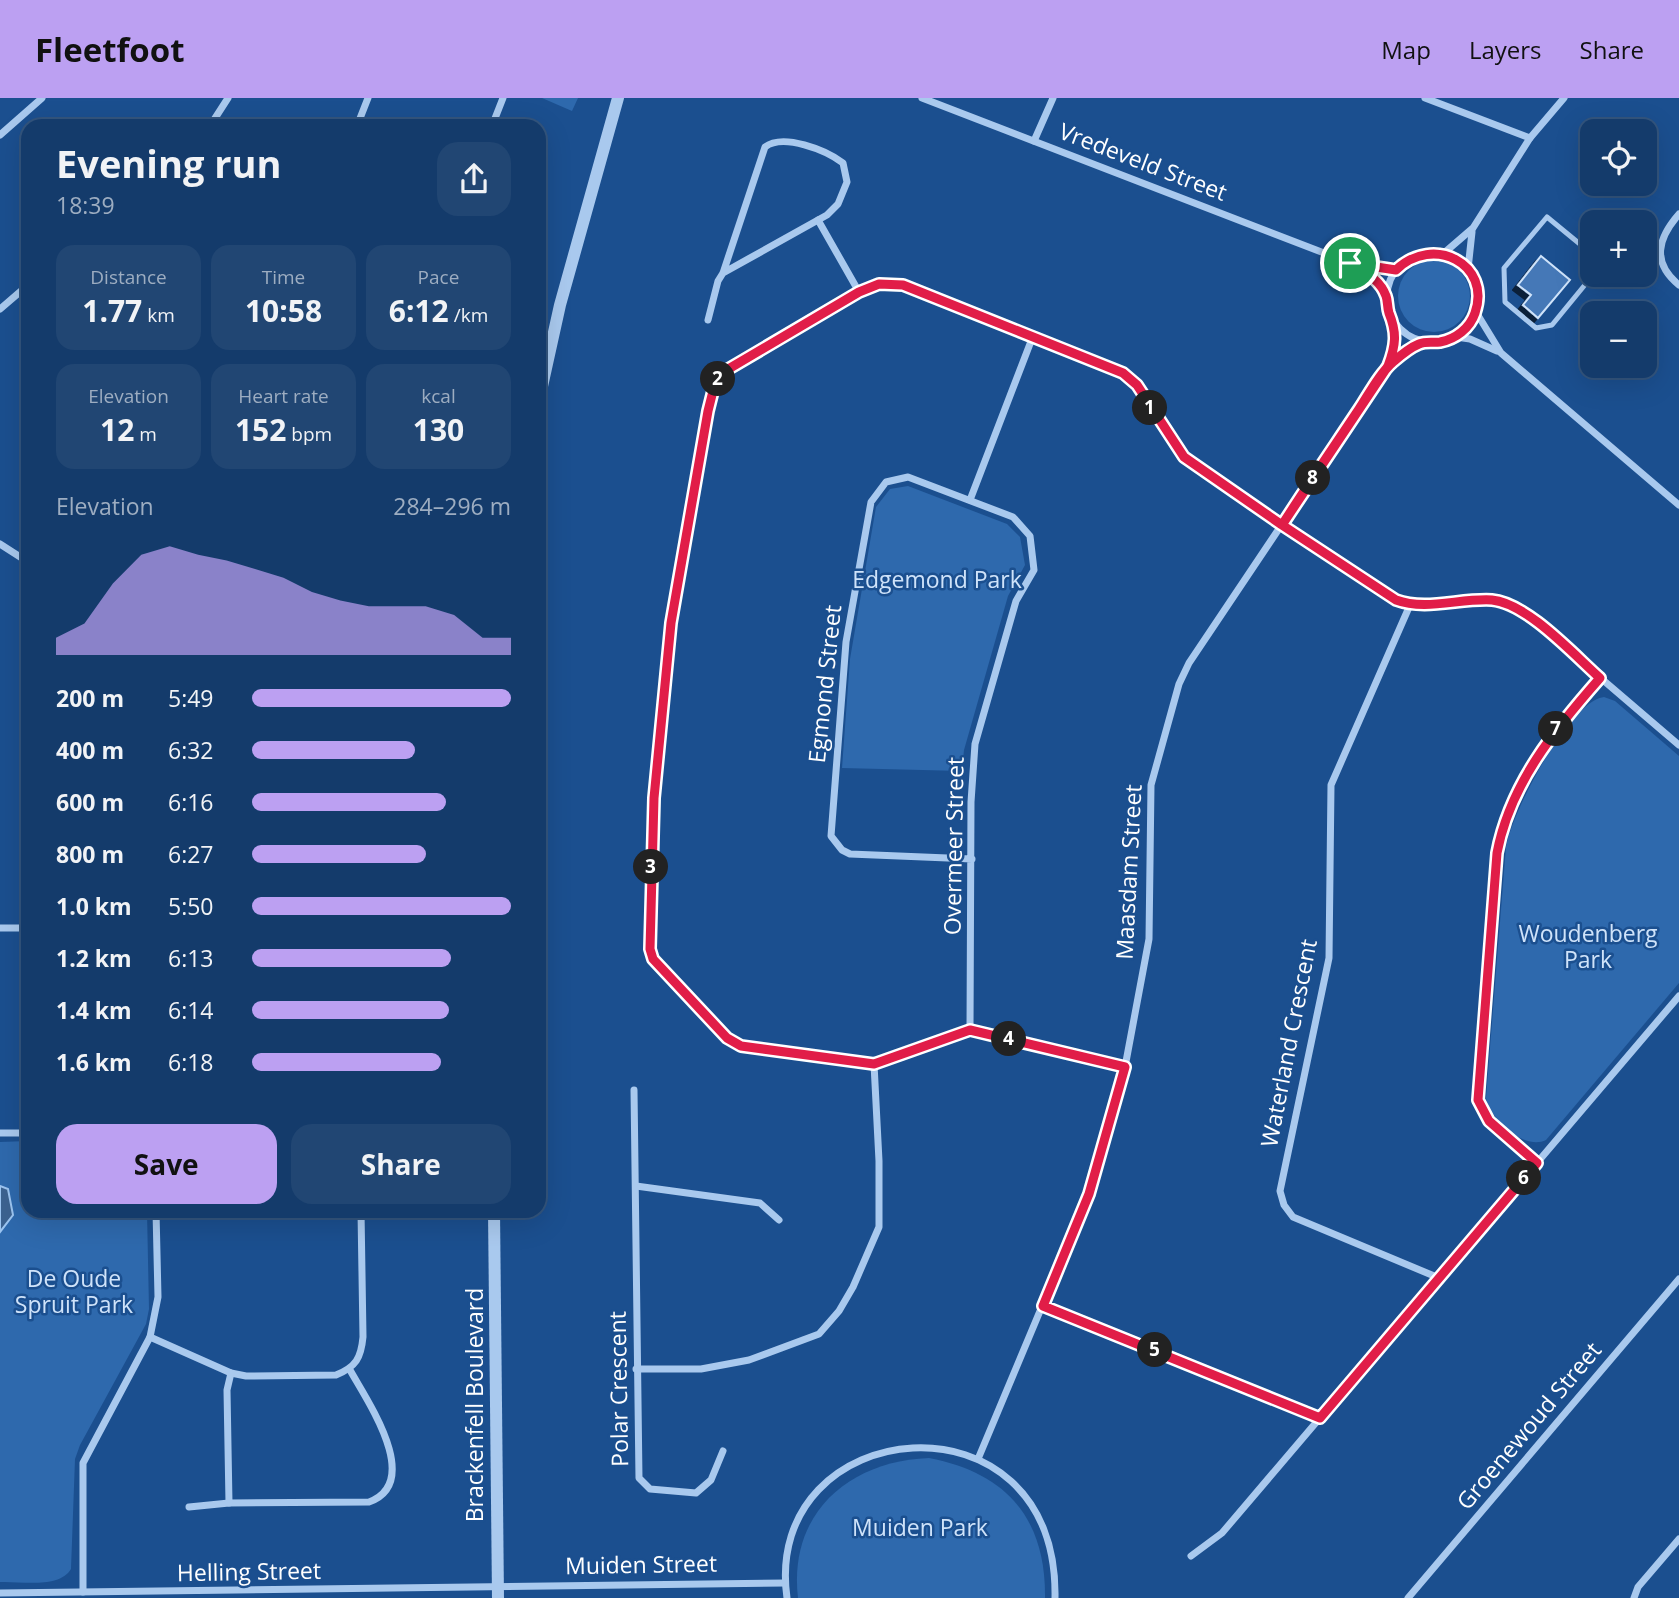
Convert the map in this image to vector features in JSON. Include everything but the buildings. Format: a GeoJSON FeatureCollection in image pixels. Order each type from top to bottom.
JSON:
{"type":"FeatureCollection","features":[{"type":"Feature","properties":{"kind":"street"},"geometry":{"type":"LineString","coordinates":[[0,135],[42,98]]}},
{"type":"Feature","properties":{"kind":"street"},"geometry":{"type":"LineString","coordinates":[[214,119],[228,98]]}},
{"type":"Feature","properties":{"kind":"street"},"geometry":{"type":"LineString","coordinates":[[360,119],[368,98]]}},
{"type":"Feature","properties":{"kind":"street"},"geometry":{"type":"LineString","coordinates":[[495,119],[503,98]]}},
{"type":"Feature","properties":{"kind":"street"},"geometry":{"type":"LineString","coordinates":[[546,368],[560,305],[618,98]]}},
{"type":"Feature","properties":{"kind":"street","name":"Vredeveld Street"},"geometry":{"type":"LineString","coordinates":[[922,98],[1350,263],[1396,270]]}},
{"type":"Feature","properties":{"kind":"street"},"geometry":{"type":"LineString","coordinates":[[1034,141],[1053,98]]}},
{"type":"Feature","properties":{"kind":"street"},"geometry":{"type":"LineString","coordinates":[[1425,98],[1530,138]]}},
{"type":"Feature","properties":{"kind":"street"},"geometry":{"type":"LineString","coordinates":[[1444,253],[1473,228],[1530,138],[1564,98]]}},
{"type":"Feature","properties":{"kind":"street"},"geometry":{"type":"LineString","coordinates":[[708,320],[718,281],[723,273],[761,153],[771,142],[788,140],[839,160],[846,168],[847,182],[838,204],[818,220],[723,273]]}},
{"type":"Feature","properties":{"kind":"street"},"geometry":{"type":"LineString","coordinates":[[1679,214],[1665,230],[1659,251],[1662,265],[1679,285]]}},
{"type":"Feature","properties":{"kind":"street"},"geometry":{"type":"LineString","coordinates":[[818,220],[859,292]]}},
{"type":"Feature","properties":{"kind":"street"},"geometry":{"type":"LineString","coordinates":[[1468,269],[1473,228]]}},
{"type":"Feature","properties":{"kind":"street"},"geometry":{"type":"LineString","coordinates":[[1444,253],[1468,269],[1475,282],[1478,297],[1475,313],[1468,327],[1455,337],[1439,342],[1422,342],[1407,336],[1396,325],[1389,311],[1387,296],[1396,270],[1417,254],[1444,253]]}},
{"type":"Feature","properties":{"kind":"street","name":"Vredeveld Street"},"geometry":{"type":"LineString","coordinates":[[1350,263],[1378,282],[1387,296]]}},
{"type":"Feature","properties":{"kind":"street"},"geometry":{"type":"LineString","coordinates":[[1125,1067],[970,1030],[874,1064],[741,1046],[727,1038],[659,968],[650,949],[654,798],[671,623],[714,387],[725,371],[859,292],[879,284],[903,285],[1123,373],[1137,385],[1184,457],[1379,592],[1410,605],[1494,600],[1520,609],[1679,745]]}},
{"type":"Feature","properties":{"kind":"street"},"geometry":{"type":"LineString","coordinates":[[0,309],[21,291]]}},
{"type":"Feature","properties":{"kind":"street"},"geometry":{"type":"LineString","coordinates":[[1475,313],[1501,353]]}},
{"type":"Feature","properties":{"kind":"street","name":"Maasdam Street"},"geometry":{"type":"LineString","coordinates":[[978,1459],[1089,1194],[1125,1067],[1149,939],[1150,794],[1158,753],[1189,663],[1388,366],[1396,338],[1396,325]]}},
{"type":"Feature","properties":{"kind":"street"},"geometry":{"type":"LineString","coordinates":[[970,500],[1033,336]]}},
{"type":"Feature","properties":{"kind":"street"},"geometry":{"type":"LineString","coordinates":[[1455,337],[1470,338],[1501,353],[1679,505]]}},
{"type":"Feature","properties":{"kind":"street","name":"Maasdam Street"},"geometry":{"type":"LineString","coordinates":[[1388,366],[1422,342]]}},
{"type":"Feature","properties":{"kind":"street","name":"Egmond Street"},"geometry":{"type":"LineString","coordinates":[[970,500],[908,477],[887,482],[871,502],[846,642],[831,836],[842,850],[850,854],[972,859]]}},
{"type":"Feature","properties":{"kind":"street","name":"Overmeer Street"},"geometry":{"type":"LineString","coordinates":[[970,500],[1013,517],[1030,536],[1034,557],[1034,570],[1016,601],[975,744],[970,1030]]}},
{"type":"Feature","properties":{"kind":"street"},"geometry":{"type":"LineString","coordinates":[[0,544],[21,558]]}},
{"type":"Feature","properties":{"kind":"street","name":"Waterland Crescent"},"geometry":{"type":"LineString","coordinates":[[1410,605],[1331,785],[1329,958],[1280,1191],[1284,1205],[1293,1217],[1439,1278]]}},
{"type":"Feature","properties":{"kind":"street"},"geometry":{"type":"LineString","coordinates":[[1537,1163],[1489,1121],[1478,1100],[1497,853],[1505,822],[1540,752],[1600,678]]}},
{"type":"Feature","properties":{"kind":"street"},"geometry":{"type":"LineString","coordinates":[[0,928],[21,928]]}},
{"type":"Feature","properties":{"kind":"street"},"geometry":{"type":"LineString","coordinates":[[1191,1556],[1222,1533],[1679,996]]}},
{"type":"Feature","properties":{"kind":"street"},"geometry":{"type":"LineString","coordinates":[[636,1369],[701,1369],[749,1360],[819,1334],[839,1311],[853,1287],[878,1227],[874,1064]]}},
{"type":"Feature","properties":{"kind":"street","name":"Polar Crescent"},"geometry":{"type":"LineString","coordinates":[[634,1090],[639,1478],[645,1486],[696,1493],[711,1480],[723,1451]]}},
{"type":"Feature","properties":{"kind":"street"},"geometry":{"type":"LineString","coordinates":[[0,1133],[21,1133]]}},
{"type":"Feature","properties":{"kind":"street"},"geometry":{"type":"LineString","coordinates":[[636,1186],[760,1203],[779,1220]]}},
{"type":"Feature","properties":{"kind":"street"},"geometry":{"type":"LineString","coordinates":[[83,1592],[83,1463],[150,1338],[158,1297],[156,1218]]}},
{"type":"Feature","properties":{"kind":"street"},"geometry":{"type":"LineString","coordinates":[[150,1338],[230,1373],[336,1375],[350,1370],[362,1353],[361,1218]]}},
{"type":"Feature","properties":{"kind":"street","name":"Brackenfell Boulevard"},"geometry":{"type":"LineString","coordinates":[[494,1218],[498,1592]]}},
{"type":"Feature","properties":{"kind":"street","name":"Groenewoud Street"},"geometry":{"type":"LineString","coordinates":[[1408,1598],[1679,1279]]}},
{"type":"Feature","properties":{"kind":"street"},"geometry":{"type":"LineString","coordinates":[[1043,1306],[1320,1418]]}},
{"type":"Feature","properties":{"kind":"street"},"geometry":{"type":"LineString","coordinates":[[189,1507],[229,1503],[363,1502],[384,1493],[390,1482],[390,1443],[350,1370]]}},
{"type":"Feature","properties":{"kind":"street"},"geometry":{"type":"LineString","coordinates":[[229,1503],[230,1373]]}},
{"type":"Feature","properties":{"kind":"street"},"geometry":{"type":"LineString","coordinates":[[787,1598],[787,1558],[804,1512],[837,1475],[880,1452],[905,1447],[942,1448],[978,1459],[1007,1477],[1031,1503],[1047,1534],[1056,1568],[1055,1598]]}},
{"type":"Feature","properties":{"kind":"street"},"geometry":{"type":"LineString","coordinates":[[1634,1598],[1639,1587],[1679,1539]]}},
{"type":"Feature","properties":{"kind":"street","name":"Muiden Street"},"geometry":{"type":"LineString","coordinates":[[498,1592],[785,1583]]}},
{"type":"Feature","properties":{"kind":"street","name":"Helling Street"},"geometry":{"type":"LineString","coordinates":[[0,1593],[217,1595],[498,1592]]}},
{"type":"Feature","properties":{"kind":"lane"},"geometry":{"type":"LineString","coordinates":[[1580,244],[1547,217],[1504,268],[1505,302],[1536,328],[1552,324],[1583,287]]}},
{"type":"Feature","properties":{"kind":"green space"},"geometry":{"type":"Polygon","coordinates":[[[542,98],[578,98],[572,111],[542,98]]]}},
{"type":"Feature","properties":{"kind":"green space"},"geometry":{"type":"Polygon","coordinates":[[[1427,260],[1441,260],[1460,270],[1470,289],[1470,303],[1460,322],[1441,332],[1427,332],[1408,322],[1398,303],[1398,289],[1408,270],[1427,260]]]}},
{"type":"Feature","properties":{"kind":"green space","name":"Edgemond Park"},"geometry":{"type":"Polygon","coordinates":[[[908,486],[1007,524],[1020,537],[1025,565],[1008,596],[964,750],[962,771],[842,768],[850,659],[876,507],[890,489],[908,486]]]}},
{"type":"Feature","properties":{"kind":"green space","name":"Woudenberg Park"},"geometry":{"type":"Polygon","coordinates":[[[1604,697],[1615,701],[1679,756],[1679,983],[1546,1140],[1528,1141],[1509,1131],[1501,1123],[1486,1098],[1506,847],[1518,810],[1559,738],[1590,703],[1604,697]]]}},
{"type":"Feature","properties":{"kind":"green space","name":"De Oude Spruit Park"},"geometry":{"type":"Polygon","coordinates":[[[21,1141],[21,1218],[147,1218],[149,1309],[146,1324],[80,1445],[75,1459],[71,1569],[65,1575],[49,1582],[0,1582],[0,1142],[21,1141]]]}},
{"type":"Feature","properties":{"kind":"green space","name":"Muiden Park"},"geometry":{"type":"Polygon","coordinates":[[[929,1458],[980,1475],[1000,1488],[1017,1504],[1038,1545],[1044,1570],[1045,1598],[798,1598],[797,1568],[803,1541],[814,1517],[830,1497],[850,1481],[873,1469],[900,1461],[929,1458]]]}},
{"type":"Feature","properties":{"kind":"shaded area"},"geometry":{"type":"Polygon","coordinates":[[[0,1186],[8,1189],[13,1215],[0,1232],[0,1186]]]}},
{"type":"Feature","properties":{"kind":"route"},"geometry":{"type":"LineString","coordinates":[[1350,263],[1378,282],[1387,296],[1389,311],[1396,325],[1393,353],[1388,366],[1282,525],[1193,466],[1174,446],[1137,385],[1123,373],[903,285],[879,284],[859,292],[725,371],[714,387],[708,411],[671,623],[654,798],[651,864],[650,949],[653,959],[727,1038],[741,1046],[874,1064],[970,1030],[1125,1067],[1089,1194],[1043,1306],[1320,1418],[1537,1163],[1489,1121],[1478,1100],[1497,853],[1505,822],[1547,740],[1600,678],[1520,609],[1494,600],[1410,605],[1379,592],[1282,525],[1335,445],[1388,366],[1422,342],[1439,342],[1455,337],[1468,327],[1475,313],[1478,297],[1475,282],[1468,269],[1457,259],[1444,253],[1417,254],[1396,270],[1350,263]]}}]}
